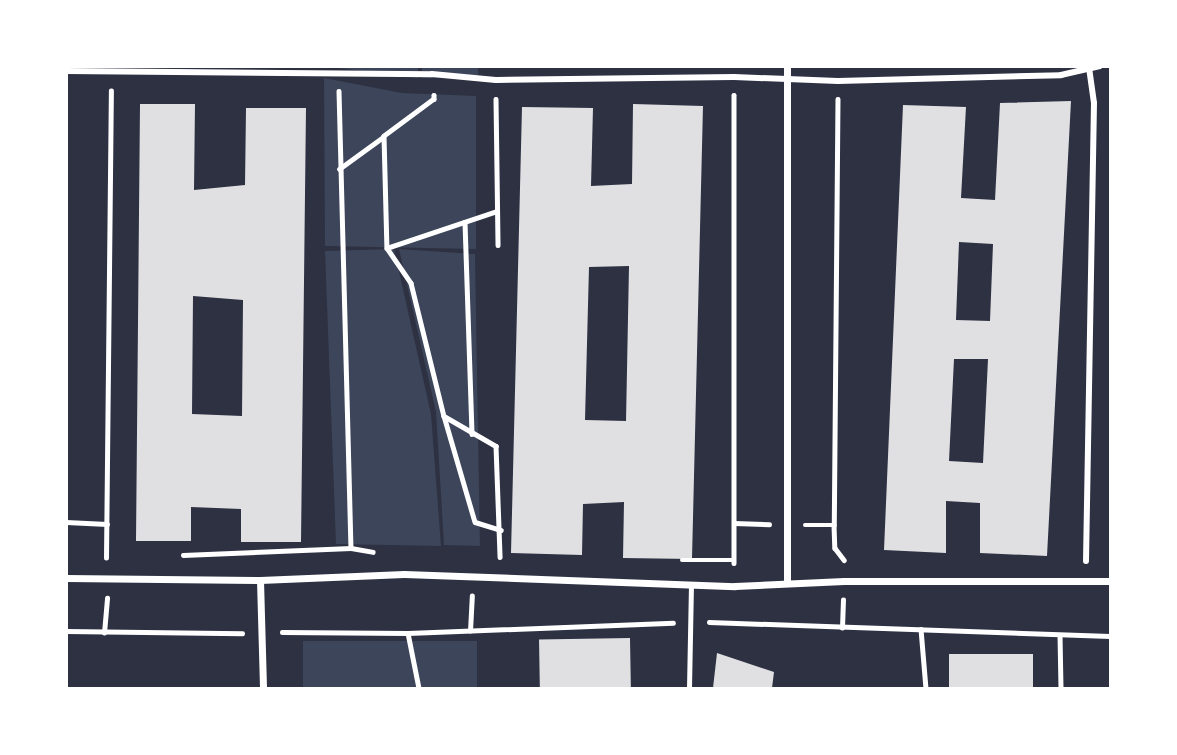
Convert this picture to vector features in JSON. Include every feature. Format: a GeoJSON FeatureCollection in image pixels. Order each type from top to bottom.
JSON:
{"type":"FeatureCollection","features":[{"type":"Feature","properties":{"kind":"street"},"geometry":{"type":"LineString","coordinates":[[787,66],[787,583]]}},
{"type":"Feature","properties":{"kind":"street"},"geometry":{"type":"LineString","coordinates":[[66,71],[437,75],[496,80],[787,77],[838,81],[1061,75],[1100,66]]}},
{"type":"Feature","properties":{"kind":"street"},"geometry":{"type":"LineString","coordinates":[[1086,561],[1094,103],[1089,68]]}},
{"type":"Feature","properties":{"kind":"street"},"geometry":{"type":"LineString","coordinates":[[66,578],[260,580],[404,574],[691,584],[1111,581]]}},
{"type":"Feature","properties":{"kind":"street"},"geometry":{"type":"LineString","coordinates":[[260,580],[263,688]]}},
{"type":"Feature","properties":{"kind":"lane"},"geometry":{"type":"LineString","coordinates":[[689,688],[691,584]]}},
{"type":"Feature","properties":{"kind":"path"},"geometry":{"type":"LineString","coordinates":[[104,632],[108,578],[111,72]]}},
{"type":"Feature","properties":{"kind":"path"},"geometry":{"type":"LineString","coordinates":[[339,73],[339,169],[351,548]]}},
{"type":"Feature","properties":{"kind":"path"},"geometry":{"type":"LineString","coordinates":[[339,169],[434,99],[437,75]]}},
{"type":"Feature","properties":{"kind":"path"},"geometry":{"type":"LineString","coordinates":[[734,77],[734,566]]}},
{"type":"Feature","properties":{"kind":"path"},"geometry":{"type":"LineString","coordinates":[[496,80],[498,245]]}},
{"type":"Feature","properties":{"kind":"path"},"geometry":{"type":"LineString","coordinates":[[838,81],[834,526],[835,548],[844,560],[844,566]]}},
{"type":"Feature","properties":{"kind":"path"},"geometry":{"type":"LineString","coordinates":[[384,136],[387,248],[411,283],[444,416],[475,522],[501,530]]}},
{"type":"Feature","properties":{"kind":"path"},"geometry":{"type":"LineString","coordinates":[[387,248],[497,211]]}},
{"type":"Feature","properties":{"kind":"path"},"geometry":{"type":"LineString","coordinates":[[465,222],[472,434]]}},
{"type":"Feature","properties":{"kind":"path"},"geometry":{"type":"LineString","coordinates":[[444,416],[496,446],[500,561]]}},
{"type":"Feature","properties":{"kind":"path"},"geometry":{"type":"LineString","coordinates":[[66,523],[107,524]]}},
{"type":"Feature","properties":{"kind":"path"},"geometry":{"type":"LineString","coordinates":[[734,523],[771,524]]}},
{"type":"Feature","properties":{"kind":"path"},"geometry":{"type":"LineString","coordinates":[[803,524],[834,526]]}},
{"type":"Feature","properties":{"kind":"path"},"geometry":{"type":"LineString","coordinates":[[842,628],[844,598]]}},
{"type":"Feature","properties":{"kind":"path"},"geometry":{"type":"LineString","coordinates":[[921,629],[926,688]]}},
{"type":"Feature","properties":{"kind":"path"},"geometry":{"type":"LineString","coordinates":[[66,631],[235,633]]}},
{"type":"Feature","properties":{"kind":"path"},"geometry":{"type":"LineString","coordinates":[[408,633],[419,688]]}},
{"type":"Feature","properties":{"kind":"path"},"geometry":{"type":"LineString","coordinates":[[1060,635],[1060,688]]}},
{"type":"Feature","properties":{"kind":"shaded area"},"geometry":{"type":"Polygon","coordinates":[[[331,67],[418,67],[418,78],[331,67]]]}},
{"type":"Feature","properties":{"kind":"shaded area"},"geometry":{"type":"Polygon","coordinates":[[[422,67],[478,67],[478,78],[422,78],[422,67]]]}},
{"type":"Feature","properties":{"kind":"shaded area"},"geometry":{"type":"Polygon","coordinates":[[[324,78],[402,93],[476,96],[476,249],[325,246],[324,78]]]}},
{"type":"Feature","properties":{"kind":"shaded area"},"geometry":{"type":"Polygon","coordinates":[[[394,249],[431,414],[441,546],[336,544],[325,251],[394,249]]]}},
{"type":"Feature","properties":{"kind":"shaded area"},"geometry":{"type":"Polygon","coordinates":[[[399,249],[475,254],[480,546],[444,545],[436,412],[399,249]]]}},
{"type":"Feature","properties":{"kind":"shaded area"},"geometry":{"type":"Polygon","coordinates":[[[303,641],[477,641],[477,688],[303,688],[303,641]]]}},
{"type":"Feature","properties":{"kind":"building"},"geometry":{"type":"Polygon","coordinates":[[[1071,101],[1047,556],[980,553],[980,503],[946,501],[946,553],[884,550],[903,105],[966,107],[961,198],[995,200],[1000,103],[1071,101]],[[959,242],[956,320],[990,321],[993,244],[959,242]],[[954,359],[949,461],[983,463],[988,359],[954,359]]]}},
{"type":"Feature","properties":{"kind":"building"},"geometry":{"type":"Polygon","coordinates":[[[140,104],[195,104],[194,190],[245,185],[246,108],[306,108],[301,542],[241,542],[241,509],[191,507],[191,541],[136,541],[140,104]],[[193,296],[192,414],[242,416],[243,300],[193,296]]]}},
{"type":"Feature","properties":{"kind":"building"},"geometry":{"type":"Polygon","coordinates":[[[633,104],[703,106],[692,559],[623,558],[624,502],[583,504],[582,555],[511,553],[522,107],[593,108],[591,186],[632,184],[633,104]],[[629,266],[589,267],[585,420],[626,421],[629,266]]]}},
{"type":"Feature","properties":{"kind":"building"},"geometry":{"type":"Polygon","coordinates":[[[630,638],[631,688],[540,688],[539,640],[630,638]]]}},
{"type":"Feature","properties":{"kind":"building"},"geometry":{"type":"Polygon","coordinates":[[[717,653],[774,672],[772,688],[713,688],[717,653]]]}},
{"type":"Feature","properties":{"kind":"building"},"geometry":{"type":"Polygon","coordinates":[[[949,654],[1033,654],[1033,688],[949,688],[949,654]]]}}]}
